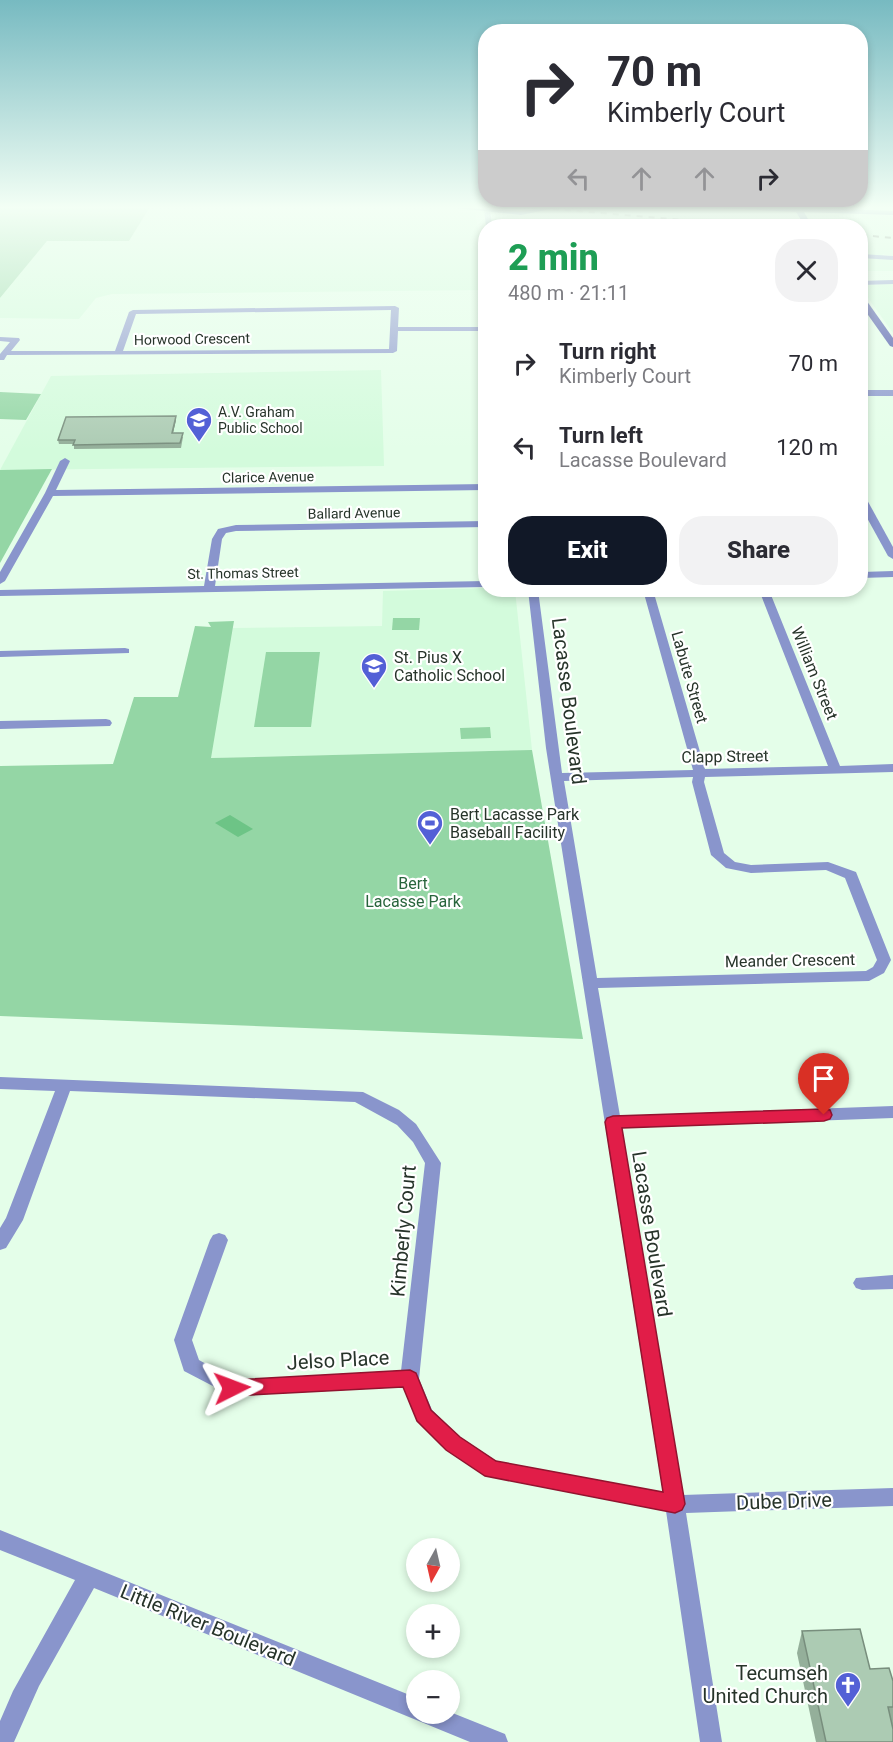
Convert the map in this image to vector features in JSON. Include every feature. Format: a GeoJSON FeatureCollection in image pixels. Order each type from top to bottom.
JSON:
{"type":"FeatureCollection","features":[{"type":"Feature","properties":{"kind":"main road"},"geometry":{"type":"LineString","coordinates":[[868,309],[893,344]]}},
{"type":"Feature","properties":{"kind":"street","name":"Horwood Crescent"},"geometry":{"type":"LineString","coordinates":[[395,308],[394,329],[393,351],[118,354],[133,312],[395,308]]}},
{"type":"Feature","properties":{"kind":"street"},"geometry":{"type":"LineString","coordinates":[[394,329],[478,329]]}},
{"type":"Feature","properties":{"kind":"street"},"geometry":{"type":"LineString","coordinates":[[0,339],[16,340],[3,356]]}},
{"type":"Feature","properties":{"kind":"street"},"geometry":{"type":"LineString","coordinates":[[3,356],[118,354]]}},
{"type":"Feature","properties":{"kind":"street"},"geometry":{"type":"LineString","coordinates":[[868,393],[893,393]]}},
{"type":"Feature","properties":{"kind":"street"},"geometry":{"type":"LineString","coordinates":[[0,582],[50,494],[65,461]]}},
{"type":"Feature","properties":{"kind":"street","name":"Clarice Avenue"},"geometry":{"type":"LineString","coordinates":[[50,494],[478,487]]}},
{"type":"Feature","properties":{"kind":"street"},"geometry":{"type":"LineString","coordinates":[[868,511],[893,556]]}},
{"type":"Feature","properties":{"kind":"street","name":"Ballard Avenue"},"geometry":{"type":"LineString","coordinates":[[209,589],[217,539],[222,531],[236,528],[478,524]]}},
{"type":"Feature","properties":{"kind":"street"},"geometry":{"type":"LineString","coordinates":[[868,575],[893,574]]}},
{"type":"Feature","properties":{"kind":"street","name":"St. Thomas Street"},"geometry":{"type":"LineString","coordinates":[[0,593],[478,584]]}},
{"type":"Feature","properties":{"kind":"street","name":"Lacasse Boulevard"},"geometry":{"type":"LineString","coordinates":[[534,597],[557,777],[675,1504],[711,1742]]}},
{"type":"Feature","properties":{"kind":"street","name":"Labute Street"},"geometry":{"type":"LineString","coordinates":[[650,597],[700,773]]}},
{"type":"Feature","properties":{"kind":"street","name":"William Street"},"geometry":{"type":"LineString","coordinates":[[767,597],[836,770]]}},
{"type":"Feature","properties":{"kind":"street"},"geometry":{"type":"LineString","coordinates":[[0,654],[125,651]]}},
{"type":"Feature","properties":{"kind":"street"},"geometry":{"type":"LineString","coordinates":[[0,725],[106,723]]}},
{"type":"Feature","properties":{"kind":"street","name":"Clapp Street"},"geometry":{"type":"LineString","coordinates":[[557,777],[893,768]]}},
{"type":"Feature","properties":{"kind":"street","name":"Meander Crescent"},"geometry":{"type":"LineString","coordinates":[[589,982],[869,976],[879,970],[884,960],[851,875],[828,866],[751,869],[731,865],[718,855],[698,782],[700,773]]}},
{"type":"Feature","properties":{"kind":"street","name":"Kimberly Court"},"geometry":{"type":"LineString","coordinates":[[0,1083],[357,1096],[400,1116],[422,1139],[433,1163],[410,1378],[424,1415],[453,1443],[492,1469],[675,1504]]}},
{"type":"Feature","properties":{"kind":"street"},"geometry":{"type":"LineString","coordinates":[[0,1243],[14,1220],[64,1087]]}},
{"type":"Feature","properties":{"kind":"street"},"geometry":{"type":"LineString","coordinates":[[613,1122],[893,1112]]}},
{"type":"Feature","properties":{"kind":"street","name":"Jelso Place"},"geometry":{"type":"LineString","coordinates":[[219,1240],[183,1340],[191,1365],[232,1388],[410,1378]]}},
{"type":"Feature","properties":{"kind":"street"},"geometry":{"type":"LineString","coordinates":[[862,1283],[893,1282]]}},
{"type":"Feature","properties":{"kind":"street","name":"Dube Drive"},"geometry":{"type":"LineString","coordinates":[[675,1504],[893,1497]]}},
{"type":"Feature","properties":{"kind":"street","name":"Little River Boulevard"},"geometry":{"type":"LineString","coordinates":[[0,1540],[406,1705]]}},
{"type":"Feature","properties":{"kind":"street"},"geometry":{"type":"LineString","coordinates":[[3,1742],[38,1668],[89,1576]]}},
{"type":"Feature","properties":{"kind":"street"},"geometry":{"type":"LineString","coordinates":[[453,1724],[497,1742]]}},
{"type":"Feature","properties":{"kind":"shaded area"},"geometry":{"type":"Polygon","coordinates":[[[8,288],[478,288],[112,294],[96,298],[79,319],[0,318],[0,298],[8,288]]]}},
{"type":"Feature","properties":{"kind":"shaded area"},"geometry":{"type":"Polygon","coordinates":[[[868,288],[893,288],[893,333],[868,298],[868,288]]]}},
{"type":"Feature","properties":{"kind":"shaded area","name":"A.V. Graham Public School"},"geometry":{"type":"Polygon","coordinates":[[[381,370],[384,466],[0,470],[51,376],[381,370]]]}},
{"type":"Feature","properties":{"kind":"shaded area","name":"St. Pius X Catholic School"},"geometry":{"type":"Polygon","coordinates":[[[478,588],[478,597],[516,597],[532,750],[210,758],[233,628],[382,626],[383,591],[478,588]]]}},
{"type":"Feature","properties":{"kind":"shaded area"},"geometry":{"type":"Polygon","coordinates":[[[230,815],[253,829],[238,837],[215,823],[230,815]]]}},
{"type":"Feature","properties":{"kind":"green space"},"geometry":{"type":"Polygon","coordinates":[[[0,288],[8,288],[0,298],[0,288]]]}},
{"type":"Feature","properties":{"kind":"green space"},"geometry":{"type":"Polygon","coordinates":[[[0,392],[41,394],[26,420],[0,419],[0,392]]]}},
{"type":"Feature","properties":{"kind":"green space"},"geometry":{"type":"Polygon","coordinates":[[[52,469],[0,563],[0,470],[52,469]]]}},
{"type":"Feature","properties":{"kind":"green space"},"geometry":{"type":"Polygon","coordinates":[[[393,618],[420,618],[419,630],[392,630],[393,618]]]}},
{"type":"Feature","properties":{"kind":"green space","name":"Bert Lacasse Park"},"geometry":{"type":"Polygon","coordinates":[[[234,621],[211,758],[532,750],[583,1039],[0,1016],[0,766],[113,764],[134,697],[178,697],[195,626],[211,627],[208,622],[234,621]]]}},
{"type":"Feature","properties":{"kind":"green space"},"geometry":{"type":"Polygon","coordinates":[[[266,652],[320,652],[311,727],[254,727],[266,652]]]}},
{"type":"Feature","properties":{"kind":"green space"},"geometry":{"type":"Polygon","coordinates":[[[490,727],[491,738],[461,739],[460,728],[490,727]]]}},
{"type":"Feature","properties":{"kind":"building","name":"A.V. Graham Public School"},"geometry":{"type":"Polygon","coordinates":[[[176,416],[172,433],[183,433],[180,443],[73,445],[75,440],[58,440],[66,417],[176,416]]]}},
{"type":"Feature","properties":{"kind":"building","name":"Tecumseh United Church"},"geometry":{"type":"Polygon","coordinates":[[[860,1629],[870,1669],[889,1668],[893,1681],[893,1707],[888,1707],[893,1729],[893,1742],[826,1742],[802,1631],[860,1629]]]}},
{"type":"Feature","properties":{"kind":"place","name":"A.V. Graham Public School"},"geometry":{"type":"Point","coordinates":[199,443]}},
{"type":"Feature","properties":{"kind":"place","name":"St. Pius X Catholic School"},"geometry":{"type":"Point","coordinates":[374,689]}},
{"type":"Feature","properties":{"kind":"place","name":"Bert Lacasse Park Baseball Facility"},"geometry":{"type":"Point","coordinates":[430,846]}},
{"type":"Feature","properties":{"kind":"place","name":"Tecumseh United Church"},"geometry":{"type":"Point","coordinates":[848,1708]}},
{"type":"Feature","properties":{"kind":"route"},"geometry":{"type":"LineString","coordinates":[[232,1388],[410,1378],[424,1415],[453,1443],[492,1469],[675,1504],[613,1122],[824,1115]]}}]}
